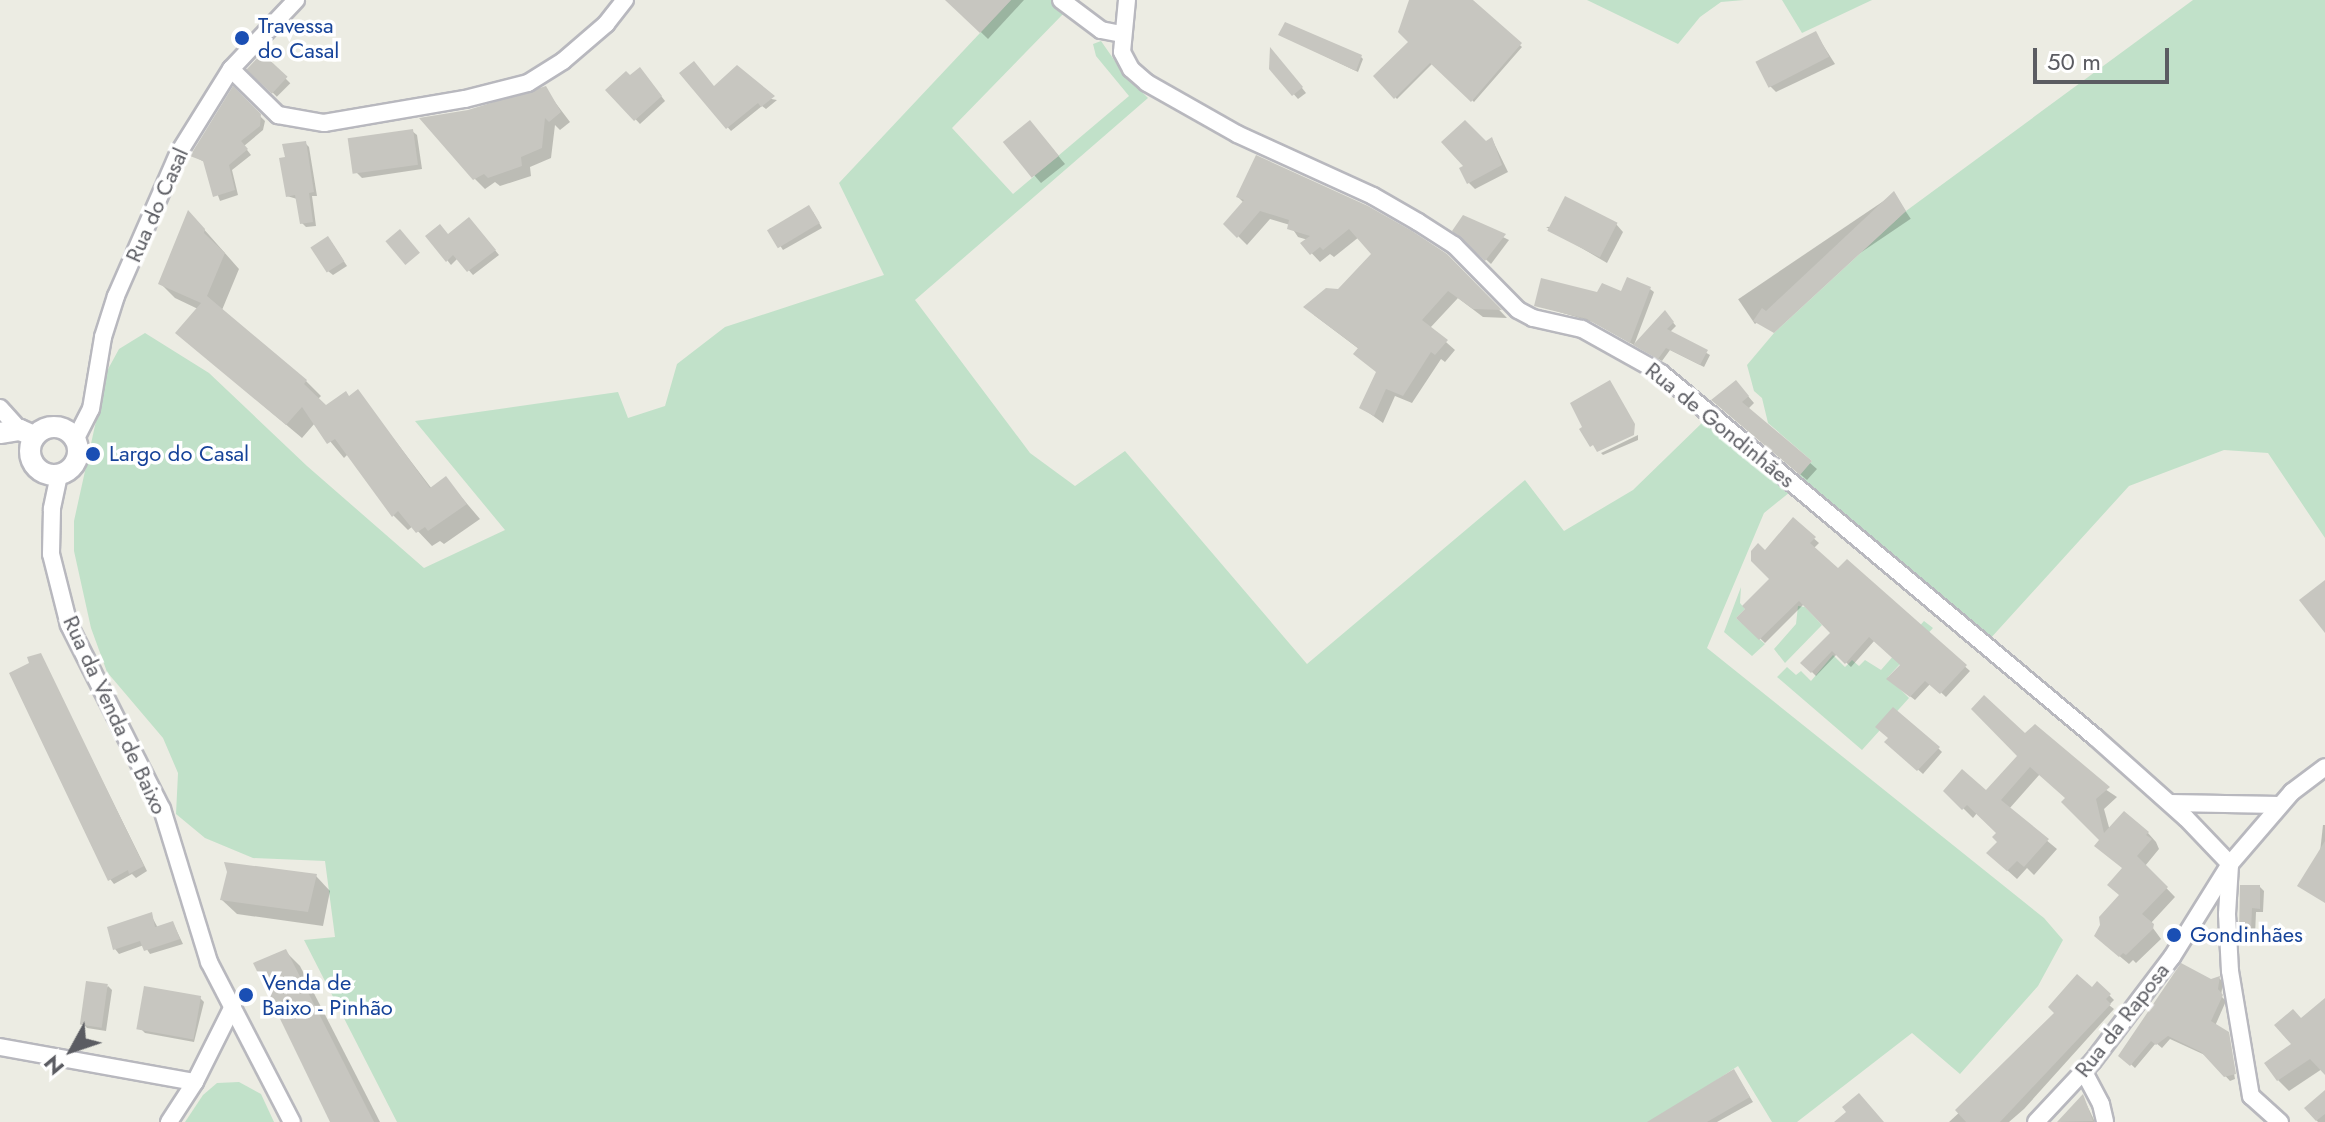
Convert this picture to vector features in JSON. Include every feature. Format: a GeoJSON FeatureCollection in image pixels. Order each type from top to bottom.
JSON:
{"type":"FeatureCollection","features":[{"type":"Feature","properties":{"kind":"street","name":"Rua do Casal"},"geometry":{"type":"LineString","coordinates":[[75,440],[91,409],[103,337],[116,296],[178,154],[231,69],[296,0]]}},
{"type":"Feature","properties":{"kind":"street"},"geometry":{"type":"LineString","coordinates":[[231,69],[278,115],[324,123],[465,99],[528,83],[563,61],[606,24],[625,0]]}},
{"type":"Feature","properties":{"kind":"street"},"geometry":{"type":"LineString","coordinates":[[1061,0],[1101,30],[1122,34]]}},
{"type":"Feature","properties":{"kind":"street","name":"Rua de Gondinhães"},"geometry":{"type":"LineString","coordinates":[[1127,0],[1122,52],[1131,69],[1164,95],[1237,134],[1373,196],[1418,222],[1454,245],[1518,310],[1533,318],[1582,329],[1661,373],[2170,803],[2230,864]]}},
{"type":"Feature","properties":{"kind":"street"},"geometry":{"type":"LineString","coordinates":[[0,408],[18,433],[32,462],[45,474],[59,475],[76,462],[75,440],[58,427],[18,433]]}},
{"type":"Feature","properties":{"kind":"street","name":"Rua da Venda de Baixo"},"geometry":{"type":"LineString","coordinates":[[59,475],[52,509],[51,554],[69,625],[162,809],[209,962],[292,1122]]}},
{"type":"Feature","properties":{"kind":"street","name":"Rua da Raposa"},"geometry":{"type":"LineString","coordinates":[[2036,1122],[2084,1072],[2172,957],[2230,864],[2304,780],[2325,767]]}},
{"type":"Feature","properties":{"kind":"street"},"geometry":{"type":"LineString","coordinates":[[2170,803],[2280,805]]}},
{"type":"Feature","properties":{"kind":"street"},"geometry":{"type":"LineString","coordinates":[[2230,864],[2227,914],[2230,971],[2251,1096],[2280,1122]]}},
{"type":"Feature","properties":{"kind":"street"},"geometry":{"type":"LineString","coordinates":[[169,1122],[195,1082],[233,1006]]}},
{"type":"Feature","properties":{"kind":"street"},"geometry":{"type":"LineString","coordinates":[[0,1047],[195,1082]]}},
{"type":"Feature","properties":{"kind":"street"},"geometry":{"type":"LineString","coordinates":[[2084,1072],[2101,1104],[2105,1122]]}},
{"type":"Feature","properties":{"kind":"green space"},"geometry":{"type":"Polygon","coordinates":[[[1011,0],[1051,0],[1065,12],[952,128],[1013,194],[1129,96],[1096,56],[1093,44],[1101,41],[1124,74],[1148,98],[915,300],[1030,453],[1075,486],[1125,451],[1307,664],[1525,480],[1564,531],[1633,490],[1705,420],[1790,492],[1764,513],[1707,648],[2044,918],[2063,940],[2038,986],[1960,1074],[1912,1033],[1797,1122],[1772,1122],[1738,1066],[1653,1122],[397,1122],[304,940],[335,937],[325,861],[253,858],[205,838],[176,814],[178,773],[163,738],[107,672],[91,628],[74,551],[74,521],[107,371],[119,349],[145,333],[209,373],[307,466],[424,568],[505,530],[415,421],[618,392],[628,418],[665,406],[677,364],[725,327],[884,275],[839,183],[1011,0]]]}},
{"type":"Feature","properties":{"kind":"green space"},"geometry":{"type":"Polygon","coordinates":[[[1587,0],[1744,0],[1721,2],[1700,17],[1678,44],[1587,0]]]}},
{"type":"Feature","properties":{"kind":"green space"},"geometry":{"type":"Polygon","coordinates":[[[1782,0],[1872,0],[1802,33],[1782,0]]]}},
{"type":"Feature","properties":{"kind":"green space"},"geometry":{"type":"Polygon","coordinates":[[[2193,0],[2325,0],[2325,538],[2268,453],[2224,450],[2129,486],[1989,640],[1799,475],[1812,461],[1768,423],[1762,398],[1754,391],[1747,365],[1774,333],[1906,211],[2193,0]]]}},
{"type":"Feature","properties":{"kind":"green space"},"geometry":{"type":"Polygon","coordinates":[[[1741,587],[1740,603],[1745,609],[1736,618],[1765,644],[1752,656],[1724,632],[1741,587]]]}},
{"type":"Feature","properties":{"kind":"green space"},"geometry":{"type":"Polygon","coordinates":[[[1798,606],[1805,607],[1822,625],[1785,663],[1774,649],[1796,624],[1798,606]]]}},
{"type":"Feature","properties":{"kind":"green space"},"geometry":{"type":"Polygon","coordinates":[[[1924,621],[1933,628],[1888,677],[1909,698],[1862,750],[1777,677],[1787,667],[1796,675],[1801,671],[1811,681],[1833,655],[1845,667],[1852,660],[1859,666],[1865,660],[1881,670],[1924,621]]]}},
{"type":"Feature","properties":{"kind":"green space"},"geometry":{"type":"Polygon","coordinates":[[[239,1082],[261,1094],[274,1122],[185,1122],[203,1095],[217,1083],[239,1082]]]}},
{"type":"Feature","properties":{"kind":"building"},"geometry":{"type":"Polygon","coordinates":[[[945,0],[1011,0],[980,33],[945,0]]]}},
{"type":"Feature","properties":{"kind":"building"},"geometry":{"type":"Polygon","coordinates":[[[1409,0],[1473,0],[1522,43],[1471,102],[1430,63],[1394,99],[1373,76],[1408,42],[1398,32],[1409,0]]]}},
{"type":"Feature","properties":{"kind":"building"},"geometry":{"type":"Polygon","coordinates":[[[1285,22],[1362,55],[1356,71],[1278,35],[1285,22]]]}},
{"type":"Feature","properties":{"kind":"building"},"geometry":{"type":"Polygon","coordinates":[[[1816,31],[1829,57],[1769,88],[1755,62],[1816,31]]]}},
{"type":"Feature","properties":{"kind":"building"},"geometry":{"type":"Polygon","coordinates":[[[1270,47],[1303,87],[1292,96],[1269,69],[1270,47]]]}},
{"type":"Feature","properties":{"kind":"building"},"geometry":{"type":"Polygon","coordinates":[[[262,53],[288,77],[272,94],[246,70],[262,53]]]}},
{"type":"Feature","properties":{"kind":"building"},"geometry":{"type":"Polygon","coordinates":[[[694,61],[714,86],[737,65],[775,96],[761,107],[758,103],[726,129],[679,73],[694,61]]]}},
{"type":"Feature","properties":{"kind":"building"},"geometry":{"type":"Polygon","coordinates":[[[640,67],[662,96],[634,121],[605,90],[626,71],[630,75],[640,67]]]}},
{"type":"Feature","properties":{"kind":"building"},"geometry":{"type":"Polygon","coordinates":[[[233,86],[261,114],[260,126],[241,141],[248,149],[229,165],[235,190],[213,197],[203,161],[190,156],[233,86]]]}},
{"type":"Feature","properties":{"kind":"building"},"geometry":{"type":"Polygon","coordinates":[[[546,86],[561,112],[549,122],[545,118],[542,148],[521,157],[522,166],[488,178],[484,174],[473,180],[419,118],[468,110],[546,86]]]}},
{"type":"Feature","properties":{"kind":"building"},"geometry":{"type":"Polygon","coordinates":[[[1030,120],[1059,156],[1032,178],[1003,142],[1030,120]]]}},
{"type":"Feature","properties":{"kind":"building"},"geometry":{"type":"Polygon","coordinates":[[[1465,120],[1486,141],[1492,137],[1502,165],[1467,184],[1459,168],[1463,166],[1441,142],[1465,120]]]}},
{"type":"Feature","properties":{"kind":"building"},"geometry":{"type":"Polygon","coordinates":[[[413,129],[418,165],[353,174],[348,138],[413,129]]]}},
{"type":"Feature","properties":{"kind":"building"},"geometry":{"type":"Polygon","coordinates":[[[306,141],[314,192],[309,193],[313,222],[300,224],[295,195],[286,197],[279,158],[285,157],[282,144],[306,141]]]}},
{"type":"Feature","properties":{"kind":"building"},"geometry":{"type":"Polygon","coordinates":[[[1256,155],[1368,206],[1412,231],[1447,254],[1502,310],[1473,309],[1448,291],[1422,320],[1448,340],[1435,355],[1431,352],[1403,396],[1386,389],[1374,416],[1359,408],[1376,372],[1353,354],[1358,348],[1303,307],[1326,288],[1338,289],[1371,254],[1349,229],[1323,250],[1320,247],[1310,255],[1300,243],[1310,236],[1287,229],[1289,220],[1260,211],[1237,238],[1223,224],[1244,200],[1236,197],[1256,155]]]}},
{"type":"Feature","properties":{"kind":"building"},"geometry":{"type":"Polygon","coordinates":[[[1894,191],[1906,211],[1774,333],[1753,321],[1762,308],[1766,311],[1894,191]]]}},
{"type":"Feature","properties":{"kind":"building"},"geometry":{"type":"Polygon","coordinates":[[[1565,196],[1618,223],[1600,258],[1547,231],[1565,196]]]}},
{"type":"Feature","properties":{"kind":"building"},"geometry":{"type":"Polygon","coordinates":[[[809,205],[820,223],[778,248],[767,230],[809,205]]]}},
{"type":"Feature","properties":{"kind":"building"},"geometry":{"type":"Polygon","coordinates":[[[188,210],[205,229],[204,233],[225,253],[207,296],[307,380],[304,384],[326,405],[346,391],[349,396],[358,389],[430,488],[446,476],[467,504],[428,531],[425,527],[416,533],[398,511],[392,517],[335,439],[327,444],[302,407],[286,425],[175,333],[201,303],[158,284],[188,210]]]}},
{"type":"Feature","properties":{"kind":"building"},"geometry":{"type":"Polygon","coordinates":[[[1463,215],[1506,234],[1485,261],[1452,231],[1463,215]]]}},
{"type":"Feature","properties":{"kind":"building"},"geometry":{"type":"Polygon","coordinates":[[[469,217],[496,250],[467,272],[453,255],[446,262],[425,236],[440,224],[448,234],[469,217]]]}},
{"type":"Feature","properties":{"kind":"building"},"geometry":{"type":"Polygon","coordinates":[[[400,229],[420,253],[405,265],[385,241],[400,229]]]}},
{"type":"Feature","properties":{"kind":"building"},"geometry":{"type":"Polygon","coordinates":[[[328,236],[344,261],[327,273],[310,247],[328,236]]]}},
{"type":"Feature","properties":{"kind":"building"},"geometry":{"type":"Polygon","coordinates":[[[1627,277],[1651,287],[1630,343],[1587,319],[1534,306],[1541,278],[1597,292],[1602,283],[1621,291],[1627,277]]]}},
{"type":"Feature","properties":{"kind":"building"},"geometry":{"type":"Polygon","coordinates":[[[1665,310],[1674,322],[1667,329],[1708,350],[1700,365],[1666,348],[1658,359],[1633,345],[1665,310]]]}},
{"type":"Feature","properties":{"kind":"building"},"geometry":{"type":"Polygon","coordinates":[[[1610,380],[1635,424],[1634,435],[1597,452],[1593,445],[1590,447],[1579,429],[1582,427],[1570,403],[1610,380]]]}},
{"type":"Feature","properties":{"kind":"building"},"geometry":{"type":"Polygon","coordinates":[[[1736,380],[1749,396],[1742,402],[1812,461],[1800,475],[1711,400],[1736,380]]]}},
{"type":"Feature","properties":{"kind":"building"},"geometry":{"type":"Polygon","coordinates":[[[1793,517],[1816,537],[1810,543],[1838,568],[1847,559],[1967,665],[1940,694],[1925,681],[1910,697],[1886,679],[1900,665],[1869,637],[1845,664],[1832,651],[1811,673],[1800,663],[1830,633],[1799,601],[1759,640],[1736,618],[1745,609],[1742,606],[1769,579],[1751,561],[1751,551],[1758,543],[1765,550],[1793,517]]]}},
{"type":"Feature","properties":{"kind":"building"},"geometry":{"type":"Polygon","coordinates":[[[2325,580],[2325,633],[2299,600],[2325,580]]]}},
{"type":"Feature","properties":{"kind":"building"},"geometry":{"type":"Polygon","coordinates":[[[41,653],[144,866],[129,874],[128,870],[108,881],[9,673],[29,663],[27,657],[41,653]]]}},
{"type":"Feature","properties":{"kind":"building"},"geometry":{"type":"Polygon","coordinates":[[[1984,695],[2025,733],[2035,724],[2110,787],[2096,799],[2104,833],[2124,811],[2149,832],[2146,835],[2152,839],[2137,856],[2168,887],[2142,914],[2154,924],[2153,929],[2126,955],[2123,953],[2119,957],[2094,936],[2100,925],[2099,917],[2119,895],[2107,885],[2122,868],[2094,846],[2099,840],[2061,802],[2065,798],[2030,767],[2001,800],[2049,839],[2024,867],[2017,861],[2007,871],[1986,853],[1997,842],[1992,837],[1996,833],[1967,805],[1962,810],[1943,791],[1962,769],[1986,790],[2017,756],[1971,709],[1984,695]]]}},
{"type":"Feature","properties":{"kind":"building"},"geometry":{"type":"Polygon","coordinates":[[[1893,707],[1940,747],[1917,771],[1884,742],[1888,738],[1875,727],[1893,707]]]}},
{"type":"Feature","properties":{"kind":"building"},"geometry":{"type":"Polygon","coordinates":[[[2325,841],[2325,903],[2297,886],[2325,841]]]}},
{"type":"Feature","properties":{"kind":"building"},"geometry":{"type":"Polygon","coordinates":[[[224,862],[317,874],[308,912],[220,900],[227,872],[224,862]]]}},
{"type":"Feature","properties":{"kind":"building"},"geometry":{"type":"Polygon","coordinates":[[[2240,885],[2260,885],[2260,909],[2252,908],[2251,932],[2239,932],[2240,885]]]}},
{"type":"Feature","properties":{"kind":"building"},"geometry":{"type":"Polygon","coordinates":[[[152,912],[155,927],[173,921],[180,939],[144,951],[140,941],[113,950],[107,927],[152,912]]]}},
{"type":"Feature","properties":{"kind":"building"},"geometry":{"type":"Polygon","coordinates":[[[286,949],[374,1122],[330,1122],[253,963],[286,949]]]}},
{"type":"Feature","properties":{"kind":"building"},"geometry":{"type":"Polygon","coordinates":[[[2181,963],[2211,979],[2220,976],[2218,989],[2223,995],[2211,1021],[2229,1032],[2236,1074],[2224,1077],[2201,1052],[2168,1036],[2156,1045],[2151,1041],[2130,1066],[2118,1056],[2181,963]]]}},
{"type":"Feature","properties":{"kind":"building"},"geometry":{"type":"Polygon","coordinates":[[[2077,974],[2092,987],[2097,981],[2111,994],[2106,999],[2111,1004],[2000,1122],[1966,1122],[1955,1110],[2054,1013],[2048,1007],[2077,974]]]}},
{"type":"Feature","properties":{"kind":"building"},"geometry":{"type":"Polygon","coordinates":[[[86,981],[108,984],[102,1028],[80,1025],[86,981]]]}},
{"type":"Feature","properties":{"kind":"building"},"geometry":{"type":"Polygon","coordinates":[[[144,986],[201,996],[193,1039],[136,1029],[144,986]]]}},
{"type":"Feature","properties":{"kind":"building"},"geometry":{"type":"Polygon","coordinates":[[[2325,998],[2325,1075],[2310,1059],[2277,1081],[2264,1063],[2291,1044],[2274,1025],[2293,1009],[2301,1018],[2325,998]]]}},
{"type":"Feature","properties":{"kind":"building"},"geometry":{"type":"Polygon","coordinates":[[[1734,1069],[1750,1097],[1707,1122],[1647,1122],[1734,1069]]]}},
{"type":"Feature","properties":{"kind":"building"},"geometry":{"type":"Polygon","coordinates":[[[2325,1090],[2325,1114],[2316,1121],[2304,1108],[2325,1090]]]}},
{"type":"Feature","properties":{"kind":"building"},"geometry":{"type":"Polygon","coordinates":[[[1859,1093],[1884,1122],[1834,1122],[1846,1112],[1842,1107],[1859,1093]]]}},
{"type":"Feature","properties":{"kind":"building"},"geometry":{"type":"Polygon","coordinates":[[[2083,1094],[2093,1121],[2057,1122],[2083,1094]]]}},
{"type":"Feature","properties":{"kind":"place","name":"Travessa do Casal"},"geometry":{"type":"Point","coordinates":[242,38]}},
{"type":"Feature","properties":{"kind":"place","name":"Largo do Casal"},"geometry":{"type":"Point","coordinates":[93,454]}},
{"type":"Feature","properties":{"kind":"place","name":"Gondinhães"},"geometry":{"type":"Point","coordinates":[2174,935]}},
{"type":"Feature","properties":{"kind":"place","name":"Venda de Baixo - Pinhão"},"geometry":{"type":"Point","coordinates":[246,995]}}]}
